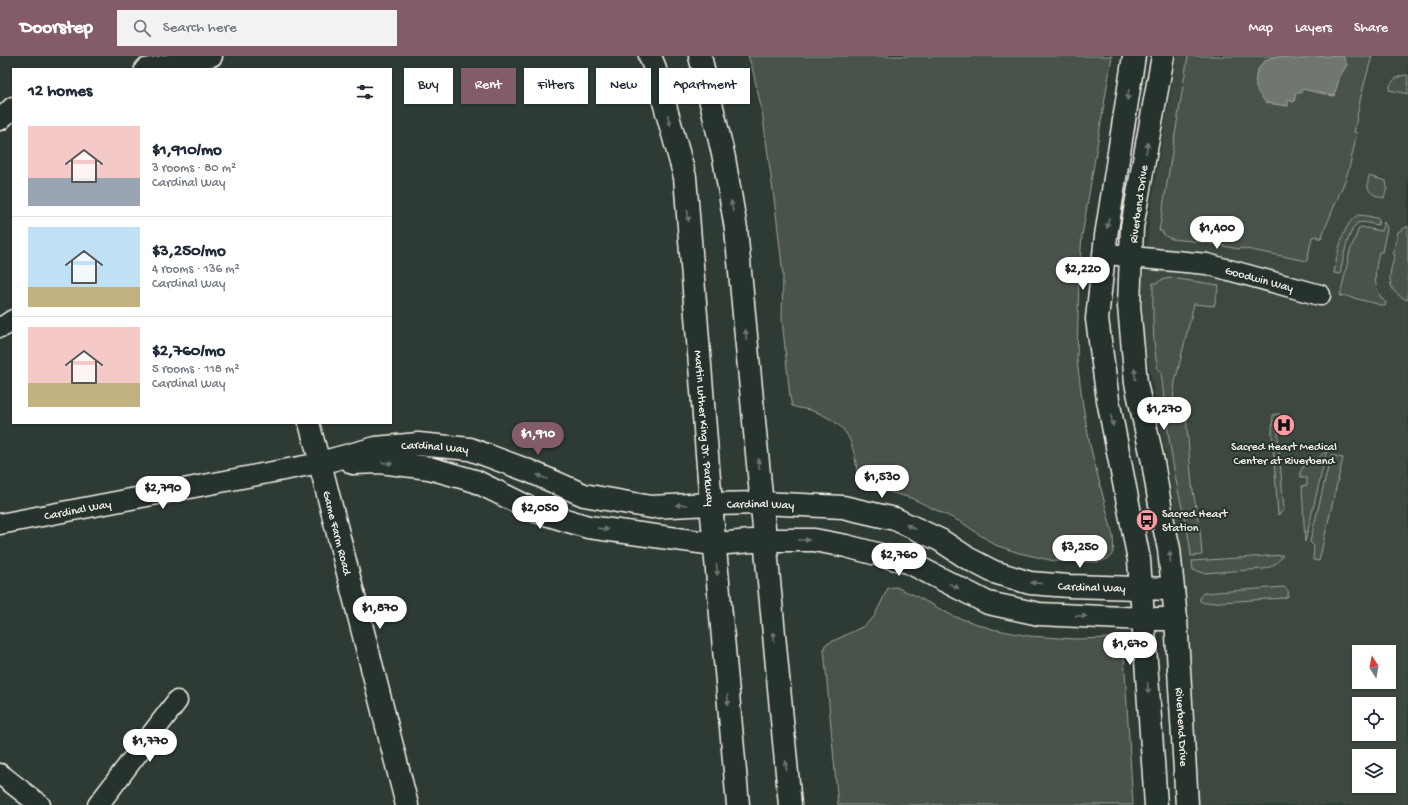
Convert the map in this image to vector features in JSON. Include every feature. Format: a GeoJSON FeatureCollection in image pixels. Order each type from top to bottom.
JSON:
{"type":"FeatureCollection","features":[{"type":"Feature","properties":{"kind":"street"},"geometry":{"type":"LineString","coordinates":[[150,68],[212,56],[215,68]]}},
{"type":"Feature","properties":{"kind":"street","name":"Martin Luther King Jr. Parkway"},"geometry":{"type":"LineString","coordinates":[[650,56],[684,177],[714,544],[738,805]]}},
{"type":"Feature","properties":{"kind":"street"},"geometry":{"type":"LineString","coordinates":[[700,56],[724,158],[736,229],[790,805]]}},
{"type":"Feature","properties":{"kind":"street"},"geometry":{"type":"LineString","coordinates":[[1134,56],[1104,253],[1097,319],[1108,400],[1139,560],[1156,805]]}},
{"type":"Feature","properties":{"kind":"street","name":"Riverbend Drive"},"geometry":{"type":"LineString","coordinates":[[1163,56],[1132,227],[1129,306],[1136,383],[1153,462],[1169,549],[1176,620],[1187,805]]}},
{"type":"Feature","properties":{"kind":"street"},"geometry":{"type":"LineString","coordinates":[[0,120],[12,108]]}},
{"type":"Feature","properties":{"kind":"street","name":"Goodwin Way"},"geometry":{"type":"LineString","coordinates":[[1104,253],[1207,264],[1320,295]]}},
{"type":"Feature","properties":{"kind":"street"},"geometry":{"type":"LineString","coordinates":[[0,327],[12,321]]}},
{"type":"Feature","properties":{"kind":"street","name":"Game Farm Road"},"geometry":{"type":"LineString","coordinates":[[309,424],[407,805]]}},
{"type":"Feature","properties":{"kind":"street","name":"Cardinal Way"},"geometry":{"type":"LineString","coordinates":[[0,524],[320,463],[376,448],[418,444],[470,449],[529,471],[584,495],[651,506],[762,503],[843,508],[895,519],[940,540],[969,559],[994,572],[1030,583],[1069,586],[1173,588]]}},
{"type":"Feature","properties":{"kind":"street","name":"Cardinal Way"},"geometry":{"type":"LineString","coordinates":[[320,463],[380,462],[429,468],[475,481],[536,511],[588,527],[714,544],[765,540],[814,540],[846,546],[908,562],[988,603],[1039,614],[1176,620]]}},
{"type":"Feature","properties":{"kind":"street"},"geometry":{"type":"LineString","coordinates":[[98,805],[177,701]]}},
{"type":"Feature","properties":{"kind":"street"},"geometry":{"type":"LineString","coordinates":[[0,774],[40,805]]}},
{"type":"Feature","properties":{"kind":"shaded area"},"geometry":{"type":"Polygon","coordinates":[[[748,56],[1112,56],[1082,236],[1079,273],[1077,360],[1090,445],[1113,536],[1113,550],[1108,559],[1098,562],[1054,561],[1019,553],[995,545],[961,522],[911,498],[863,485],[859,482],[853,448],[850,440],[838,424],[813,411],[792,406],[782,319],[783,275],[776,213],[762,111],[748,56]]]}},
{"type":"Feature","properties":{"kind":"shaded area","name":"Sacred Heart Medical Center at Riverbend"},"geometry":{"type":"Polygon","coordinates":[[[1177,56],[1408,56],[1408,805],[1198,805],[1182,559],[1167,460],[1145,345],[1142,319],[1143,285],[1150,212],[1177,56]]]}},
{"type":"Feature","properties":{"kind":"shaded area"},"geometry":{"type":"Polygon","coordinates":[[[1188,56],[1372,56],[1361,96],[1354,132],[1357,133],[1349,169],[1321,238],[1318,238],[1318,236],[1312,237],[1307,261],[1241,248],[1239,249],[1202,242],[1172,239],[1165,236],[1162,231],[1159,231],[1188,56]]]}},
{"type":"Feature","properties":{"kind":"shaded area"},"geometry":{"type":"Polygon","coordinates":[[[1312,56],[1343,56],[1347,65],[1340,76],[1334,96],[1302,89],[1301,93],[1296,93],[1294,102],[1288,100],[1288,106],[1266,103],[1258,91],[1255,82],[1257,72],[1262,64],[1266,60],[1275,57],[1301,59],[1312,56]]]}},
{"type":"Feature","properties":{"kind":"shaded area"},"geometry":{"type":"Polygon","coordinates":[[[1408,75],[1408,94],[1389,90],[1393,81],[1401,76],[1408,75]]]}},
{"type":"Feature","properties":{"kind":"shaded area"},"geometry":{"type":"Polygon","coordinates":[[[1369,176],[1386,181],[1387,188],[1384,198],[1370,192],[1368,185],[1369,176]]]}},
{"type":"Feature","properties":{"kind":"shaded area"},"geometry":{"type":"Polygon","coordinates":[[[1358,215],[1379,219],[1378,225],[1363,222],[1357,223],[1348,240],[1340,274],[1334,273],[1344,233],[1352,219],[1358,215]]]}},
{"type":"Feature","properties":{"kind":"shaded area"},"geometry":{"type":"Polygon","coordinates":[[[1384,222],[1387,228],[1382,252],[1379,252],[1375,279],[1378,292],[1386,303],[1385,306],[1342,295],[1341,297],[1350,251],[1359,228],[1361,227],[1381,231],[1384,222]]]}},
{"type":"Feature","properties":{"kind":"shaded area"},"geometry":{"type":"Polygon","coordinates":[[[1408,226],[1408,300],[1395,292],[1390,281],[1390,275],[1395,255],[1393,254],[1398,232],[1408,226]]]}},
{"type":"Feature","properties":{"kind":"shaded area"},"geometry":{"type":"Polygon","coordinates":[[[1171,278],[1219,285],[1214,306],[1194,304],[1175,382],[1173,401],[1185,404],[1192,485],[1200,530],[1202,555],[1191,556],[1173,461],[1161,371],[1158,370],[1155,348],[1153,326],[1153,283],[1171,278]]]}},
{"type":"Feature","properties":{"kind":"shaded area"},"geometry":{"type":"Polygon","coordinates":[[[1280,414],[1278,436],[1284,510],[1278,515],[1272,431],[1273,415],[1280,414]]]}},
{"type":"Feature","properties":{"kind":"shaded area"},"geometry":{"type":"Polygon","coordinates":[[[1327,450],[1305,542],[1302,486],[1307,485],[1307,478],[1301,478],[1300,473],[1304,465],[1317,459],[1327,450]]]}},
{"type":"Feature","properties":{"kind":"shaded area"},"geometry":{"type":"Polygon","coordinates":[[[1331,455],[1343,458],[1319,561],[1313,560],[1314,546],[1310,542],[1331,455]]]}},
{"type":"Feature","properties":{"kind":"shaded area"},"geometry":{"type":"Polygon","coordinates":[[[1283,555],[1275,564],[1264,569],[1203,573],[1193,570],[1192,561],[1283,555]]]}},
{"type":"Feature","properties":{"kind":"shaded area"},"geometry":{"type":"Polygon","coordinates":[[[896,587],[953,616],[992,629],[1029,636],[1076,639],[1111,638],[1119,641],[1123,645],[1124,656],[1133,805],[838,805],[824,649],[825,645],[864,626],[874,617],[888,588],[896,587]]]}},
{"type":"Feature","properties":{"kind":"shaded area"},"geometry":{"type":"Polygon","coordinates":[[[1284,587],[1288,593],[1288,596],[1285,598],[1204,603],[1200,601],[1200,596],[1204,593],[1284,587]]]}},
{"type":"Feature","properties":{"kind":"place","name":"Sacred Heart Medical Center at Riverbend"},"geometry":{"type":"Point","coordinates":[1284,425]}},
{"type":"Feature","properties":{"kind":"place","name":"Sacred Heart Station"},"geometry":{"type":"Point","coordinates":[1147,520]}}]}
